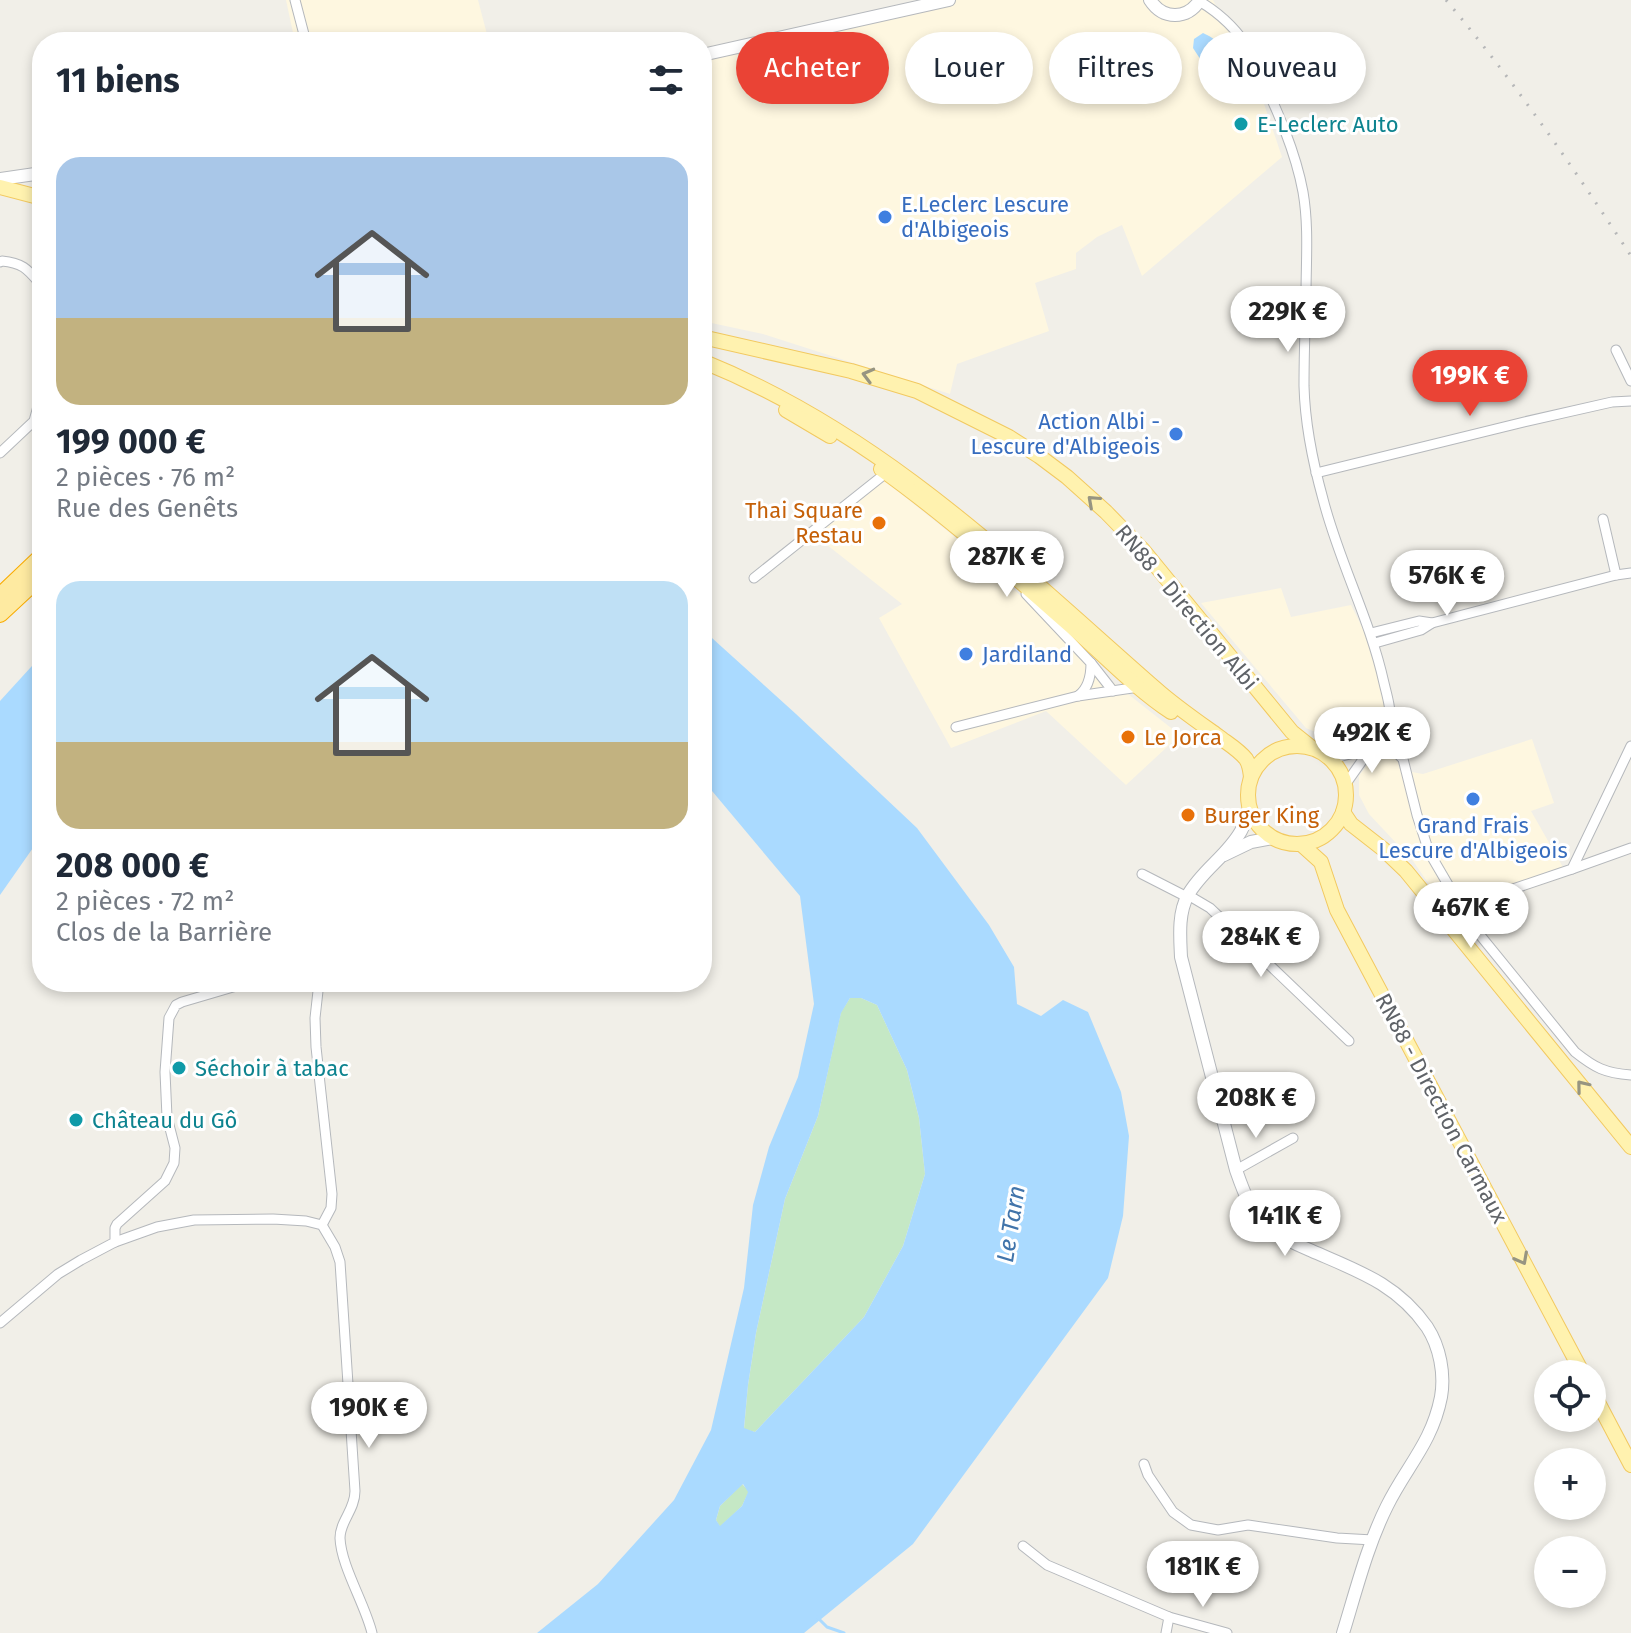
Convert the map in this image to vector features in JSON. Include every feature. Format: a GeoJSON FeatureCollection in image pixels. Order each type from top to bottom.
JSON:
{"type":"FeatureCollection","features":[{"type":"Feature","properties":{"kind":"highway"},"geometry":{"type":"LineString","coordinates":[[0,596],[32,566]]}},
{"type":"Feature","properties":{"kind":"highway"},"geometry":{"type":"LineString","coordinates":[[0,614],[32,584]]}},
{"type":"Feature","properties":{"kind":"main road"},"geometry":{"type":"LineString","coordinates":[[0,187],[32,195]]}},
{"type":"Feature","properties":{"kind":"main road","name":"RN88 - Direction Albi"},"geometry":{"type":"LineString","coordinates":[[712,339],[851,371],[917,391],[1009,437],[1039,456],[1106,512],[1143,550],[1292,732],[1312,748]]}},
{"type":"Feature","properties":{"kind":"main road"},"geometry":{"type":"LineString","coordinates":[[712,366],[811,414],[908,477],[961,519],[1158,691],[1224,740],[1245,758],[1250,767],[1249,807],[1258,825],[1273,838],[1287,844],[1319,839],[1334,828],[1343,812],[1346,798],[1340,771],[1330,759],[1312,748],[1293,746],[1276,750],[1261,761],[1251,777]]}},
{"type":"Feature","properties":{"kind":"main road"},"geometry":{"type":"LineString","coordinates":[[712,376],[775,404],[865,457],[991,558],[1152,699],[1184,720],[1224,740]]}},
{"type":"Feature","properties":{"kind":"main road"},"geometry":{"type":"LineString","coordinates":[[1343,812],[1351,824],[1406,871],[1631,1147]]}},
{"type":"Feature","properties":{"kind":"main road","name":"RN88 - Direction Carmaux"},"geometry":{"type":"LineString","coordinates":[[1301,844],[1321,862],[1337,910],[1576,1360]]}},
{"type":"Feature","properties":{"kind":"main road"},"geometry":{"type":"LineString","coordinates":[[1606,1418],[1631,1465]]}},
{"type":"Feature","properties":{"kind":"street"},"geometry":{"type":"LineString","coordinates":[[295,0],[303,32]]}},
{"type":"Feature","properties":{"kind":"street"},"geometry":{"type":"LineString","coordinates":[[712,53],[949,0]]}},
{"type":"Feature","properties":{"kind":"street"},"geometry":{"type":"LineString","coordinates":[[1150,0],[1158,10],[1173,16],[1189,12],[1200,0],[1225,18],[1242,36],[1287,141],[1300,183],[1307,239],[1304,390],[1316,473],[1335,542],[1373,638],[1390,707],[1389,726],[1345,785]]}},
{"type":"Feature","properties":{"kind":"street"},"geometry":{"type":"LineString","coordinates":[[0,179],[32,174]]}},
{"type":"Feature","properties":{"kind":"street"},"geometry":{"type":"LineString","coordinates":[[0,262],[24,265],[32,274]]}},
{"type":"Feature","properties":{"kind":"street"},"geometry":{"type":"LineString","coordinates":[[1616,350],[1631,381]]}},
{"type":"Feature","properties":{"kind":"street"},"geometry":{"type":"LineString","coordinates":[[1316,473],[1524,422],[1612,402],[1631,401]]}},
{"type":"Feature","properties":{"kind":"street"},"geometry":{"type":"LineString","coordinates":[[0,453],[32,423]]}},
{"type":"Feature","properties":{"kind":"street"},"geometry":{"type":"LineString","coordinates":[[754,578],[886,473]]}},
{"type":"Feature","properties":{"kind":"street"},"geometry":{"type":"LineString","coordinates":[[1603,519],[1616,575]]}},
{"type":"Feature","properties":{"kind":"street"},"geometry":{"type":"LineString","coordinates":[[991,558],[1091,663],[1113,691]]}},
{"type":"Feature","properties":{"kind":"street"},"geometry":{"type":"LineString","coordinates":[[1373,638],[1421,630],[1432,623],[1631,573]]}},
{"type":"Feature","properties":{"kind":"street"},"geometry":{"type":"LineString","coordinates":[[1078,696],[1084,692],[1091,675],[1091,663]]}},
{"type":"Feature","properties":{"kind":"street"},"geometry":{"type":"LineString","coordinates":[[956,727],[1078,696],[1139,687]]}},
{"type":"Feature","properties":{"kind":"street"},"geometry":{"type":"LineString","coordinates":[[1330,759],[1387,743],[1403,759],[1429,852],[1471,924],[1575,1052],[1593,1067],[1631,1075]]}},
{"type":"Feature","properties":{"kind":"street"},"geometry":{"type":"LineString","coordinates":[[1572,869],[1631,746]]}},
{"type":"Feature","properties":{"kind":"street"},"geometry":{"type":"LineString","coordinates":[[1249,807],[1242,830],[1187,896],[1179,931],[1181,957],[1236,1170],[1245,1195],[1269,1228],[1296,1244],[1375,1279],[1401,1296],[1431,1333],[1442,1369],[1435,1421],[1424,1447],[1388,1505],[1373,1540],[1343,1633]]}},
{"type":"Feature","properties":{"kind":"street"},"geometry":{"type":"LineString","coordinates":[[1221,857],[1251,842],[1273,838]]}},
{"type":"Feature","properties":{"kind":"street"},"geometry":{"type":"LineString","coordinates":[[1460,907],[1631,848]]}},
{"type":"Feature","properties":{"kind":"street"},"geometry":{"type":"LineString","coordinates":[[1142,874],[1210,908],[1349,1041]]}},
{"type":"Feature","properties":{"kind":"street"},"geometry":{"type":"LineString","coordinates":[[115,1242],[117,1224],[165,1181],[174,1163],[175,1148],[166,1099],[171,1013],[182,1002],[216,992]]}},
{"type":"Feature","properties":{"kind":"street"},"geometry":{"type":"LineString","coordinates":[[318,992],[316,1047],[332,1194],[331,1208],[322,1225]]}},
{"type":"Feature","properties":{"kind":"street"},"geometry":{"type":"LineString","coordinates":[[1236,1170],[1293,1138]]}},
{"type":"Feature","properties":{"kind":"street"},"geometry":{"type":"LineString","coordinates":[[0,1323],[58,1274],[115,1242],[157,1227],[194,1220],[273,1219],[322,1225],[340,1262],[355,1497],[340,1532],[341,1549],[372,1633]]}},
{"type":"Feature","properties":{"kind":"street"},"geometry":{"type":"LineString","coordinates":[[1144,1464],[1173,1512],[1191,1525],[1218,1530],[1248,1525],[1373,1540]]}},
{"type":"Feature","properties":{"kind":"street"},"geometry":{"type":"LineString","coordinates":[[1023,1546],[1047,1565],[1169,1617],[1227,1633]]}},
{"type":"Feature","properties":{"kind":"street"},"geometry":{"type":"LineString","coordinates":[[1166,1633],[1169,1617]]}},
{"type":"Feature","properties":{"kind":"shaded area"},"geometry":{"type":"Polygon","coordinates":[[[286,0],[478,0],[486,32],[293,32],[286,0]]]}},
{"type":"Feature","properties":{"kind":"shaded area"},"geometry":{"type":"Polygon","coordinates":[[[928,0],[1213,0],[1230,32],[1198,32],[1198,104],[1264,104],[1282,157],[1142,276],[1122,225],[1097,237],[1076,253],[1076,269],[1035,283],[1049,331],[957,364],[950,394],[763,334],[712,323],[712,46],[736,41],[736,104],[889,104],[889,32],[777,32],[928,0]]]}},
{"type":"Feature","properties":{"kind":"shaded area"},"geometry":{"type":"Polygon","coordinates":[[[884,480],[976,554],[1114,683],[1180,735],[1126,785],[1046,711],[951,748],[879,618],[902,604],[822,541],[820,530],[884,480]]]}},
{"type":"Feature","properties":{"kind":"shaded area"},"geometry":{"type":"Polygon","coordinates":[[[1281,588],[1291,617],[1351,605],[1369,641],[1400,770],[1423,774],[1532,739],[1554,803],[1531,811],[1568,876],[1451,916],[1413,861],[1369,814],[1359,795],[1359,776],[1375,754],[1357,736],[1332,739],[1306,728],[1201,603],[1281,588]]]}},
{"type":"Feature","properties":{"kind":"green space"},"geometry":{"type":"Polygon","coordinates":[[[850,998],[861,998],[877,1005],[907,1070],[919,1118],[925,1174],[903,1246],[864,1317],[755,1432],[744,1429],[748,1385],[785,1199],[818,1116],[841,1012],[850,998]]]}},
{"type":"Feature","properties":{"kind":"green space"},"geometry":{"type":"Polygon","coordinates":[[[742,1484],[749,1491],[742,1506],[720,1527],[716,1520],[720,1506],[742,1484]]]}},
{"type":"Feature","properties":{"kind":"water"},"geometry":{"type":"Polygon","coordinates":[[[1198,36],[1198,56],[1193,48],[1194,39],[1198,36]]]}},
{"type":"Feature","properties":{"kind":"water","name":"Le Tarn"},"geometry":{"type":"Polygon","coordinates":[[[712,638],[917,828],[989,925],[1014,967],[1017,1004],[1041,1016],[1063,1000],[1088,1012],[1121,1092],[1129,1136],[1123,1216],[1108,1278],[913,1544],[804,1633],[537,1633],[598,1584],[674,1500],[711,1430],[744,1288],[753,1205],[769,1147],[798,1077],[814,1004],[800,896],[712,791],[712,638]],[[850,998],[841,1013],[818,1116],[785,1199],[748,1385],[744,1428],[755,1432],[864,1317],[903,1246],[925,1174],[919,1118],[907,1070],[877,1005],[861,998],[850,998]],[[743,1484],[720,1506],[716,1520],[720,1526],[742,1506],[748,1492],[743,1484]]]}},
{"type":"Feature","properties":{"kind":"water"},"geometry":{"type":"Polygon","coordinates":[[[32,666],[32,849],[0,895],[0,701],[32,666]]]}},
{"type":"Feature","properties":{"kind":"waterway"},"geometry":{"type":"LineString","coordinates":[[817,1617],[827,1627],[844,1633]]}},
{"type":"Feature","properties":{"kind":"railway"},"geometry":{"type":"LineString","coordinates":[[1446,0],[1542,125],[1631,256]]}},
{"type":"Feature","properties":{"kind":"place","name":"E-Leclerc Auto"},"geometry":{"type":"Point","coordinates":[1241,124]}},
{"type":"Feature","properties":{"kind":"place","name":"E.Leclerc Lescure d'Albigeois"},"geometry":{"type":"Point","coordinates":[885,217]}},
{"type":"Feature","properties":{"kind":"place","name":"Action Albi - Lescure d'Albigeois"},"geometry":{"type":"Point","coordinates":[1176,434]}},
{"type":"Feature","properties":{"kind":"place","name":"Thai Square Restau"},"geometry":{"type":"Point","coordinates":[879,523]}},
{"type":"Feature","properties":{"kind":"place","name":"Jardiland"},"geometry":{"type":"Point","coordinates":[966,654]}},
{"type":"Feature","properties":{"kind":"place","name":"Le Jorca"},"geometry":{"type":"Point","coordinates":[1128,737]}},
{"type":"Feature","properties":{"kind":"place","name":"Grand Frais Lescure d'Albigeois"},"geometry":{"type":"Point","coordinates":[1473,799]}},
{"type":"Feature","properties":{"kind":"place","name":"Burger King"},"geometry":{"type":"Point","coordinates":[1188,815]}},
{"type":"Feature","properties":{"kind":"place","name":"Séchoir à tabac"},"geometry":{"type":"Point","coordinates":[179,1068]}},
{"type":"Feature","properties":{"kind":"place","name":"Château du Gô"},"geometry":{"type":"Point","coordinates":[76,1120]}}]}
